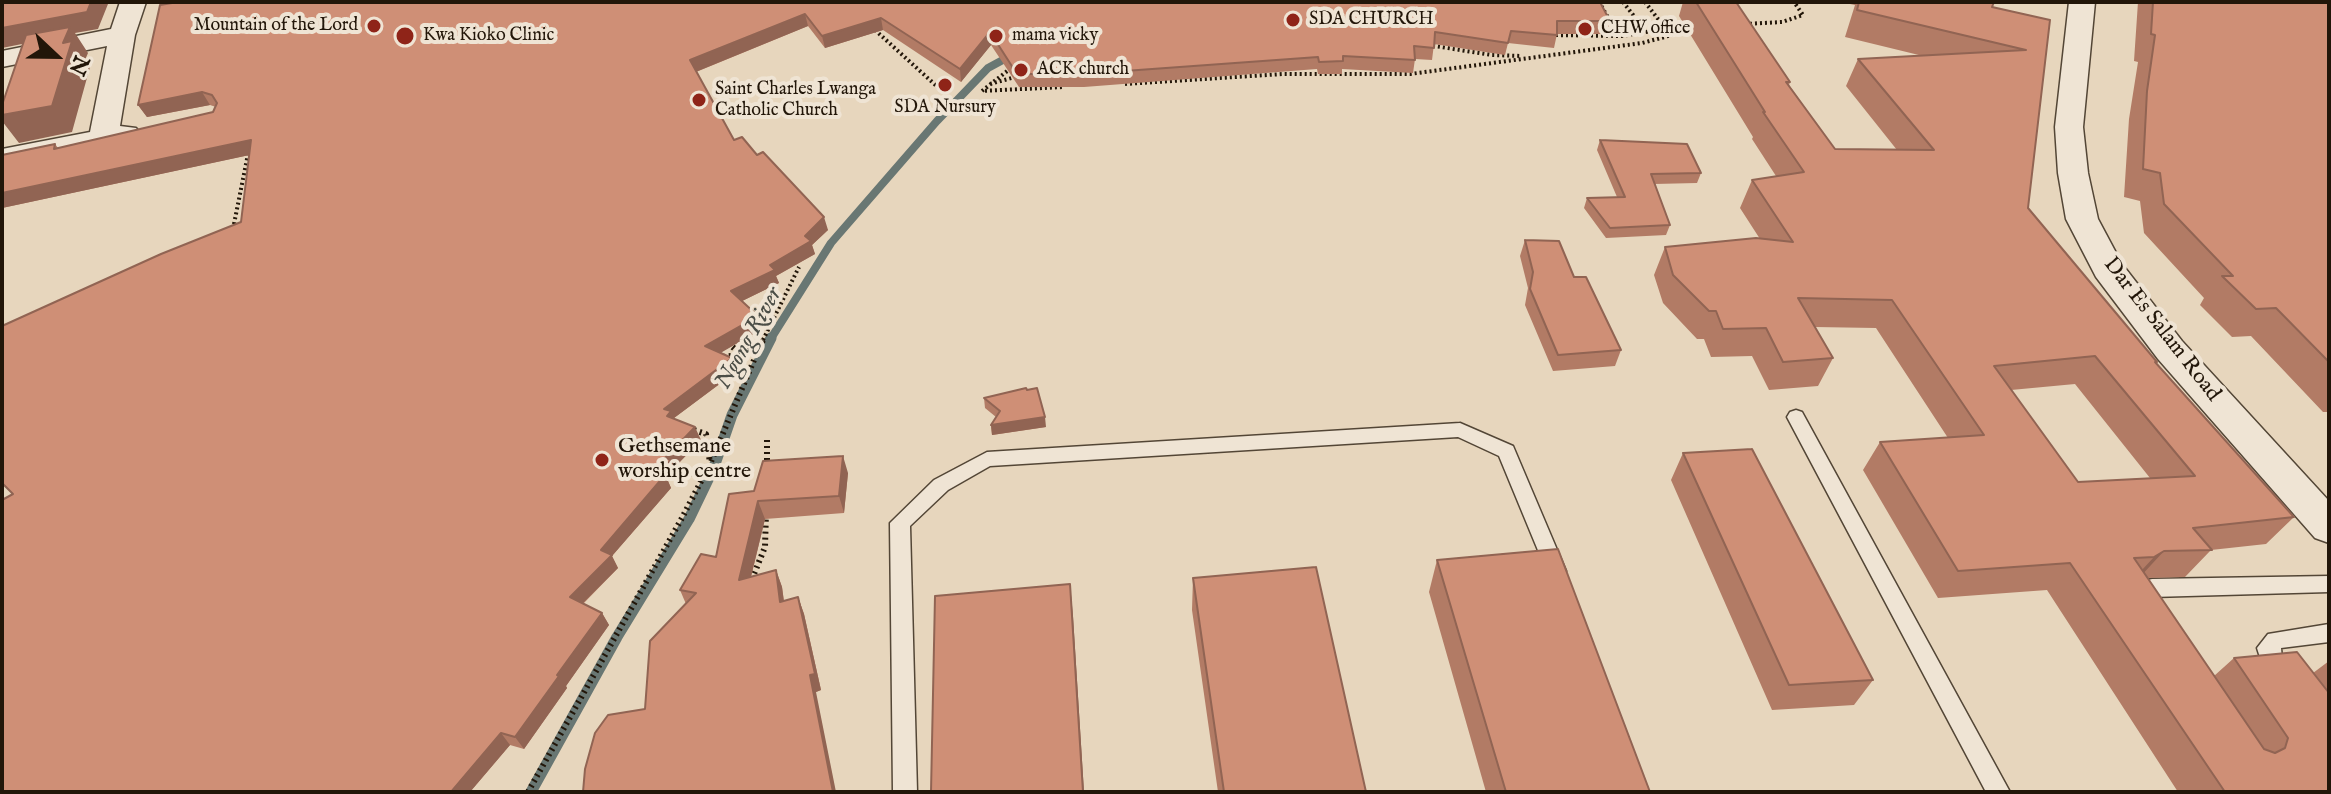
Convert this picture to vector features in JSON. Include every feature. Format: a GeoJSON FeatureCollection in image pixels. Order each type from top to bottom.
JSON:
{"type":"FeatureCollection","features":[{"type":"Feature","properties":{"kind":"street"},"geometry":{"type":"LineString","coordinates":[[103,139],[122,35],[133,2]]}},
{"type":"Feature","properties":{"kind":"street","name":"Dar Es Salam Road"},"geometry":{"type":"LineString","coordinates":[[2082,2],[2069,127],[2073,173],[2082,219],[2108,269],[2170,350],[2329,527]]}},
{"type":"Feature","properties":{"kind":"street"},"geometry":{"type":"LineString","coordinates":[[2,59],[122,35]]}},
{"type":"Feature","properties":{"kind":"street"},"geometry":{"type":"LineString","coordinates":[[2,158],[148,129]]}},
{"type":"Feature","properties":{"kind":"lane"},"geometry":{"type":"LineString","coordinates":[[1796,417],[1998,792]]}},
{"type":"Feature","properties":{"kind":"lane"},"geometry":{"type":"LineString","coordinates":[[905,792],[900,523],[941,485],[987,459],[1460,430],[1506,451],[1565,593]]}},
{"type":"Feature","properties":{"kind":"lane"},"geometry":{"type":"LineString","coordinates":[[2144,613],[2138,601],[2139,590],[2329,584]]}},
{"type":"Feature","properties":{"kind":"lane"},"geometry":{"type":"LineString","coordinates":[[2291,688],[2272,663],[2268,648],[2275,640],[2329,633]]}},
{"type":"Feature","properties":{"kind":"path"},"geometry":{"type":"LineString","coordinates":[[1599,2],[1613,26],[1640,24]]}},
{"type":"Feature","properties":{"kind":"path"},"geometry":{"type":"LineString","coordinates":[[1623,2],[1647,32]]}},
{"type":"Feature","properties":{"kind":"path"},"geometry":{"type":"LineString","coordinates":[[1645,2],[1672,34]]}},
{"type":"Feature","properties":{"kind":"path"},"geometry":{"type":"LineString","coordinates":[[1737,24],[1782,22],[1803,15],[1794,2]]}},
{"type":"Feature","properties":{"kind":"path"},"geometry":{"type":"LineString","coordinates":[[1592,14],[1606,15]]}},
{"type":"Feature","properties":{"kind":"path"},"geometry":{"type":"LineString","coordinates":[[866,22],[942,91]]}},
{"type":"Feature","properties":{"kind":"path"},"geometry":{"type":"LineString","coordinates":[[1110,84],[1283,74],[1410,74],[1642,43],[1702,28]]}},
{"type":"Feature","properties":{"kind":"path"},"geometry":{"type":"LineString","coordinates":[[1537,34],[1581,37],[1665,29]]}},
{"type":"Feature","properties":{"kind":"path"},"geometry":{"type":"LineString","coordinates":[[1423,44],[1492,55],[1534,57]]}},
{"type":"Feature","properties":{"kind":"path"},"geometry":{"type":"LineString","coordinates":[[1278,62],[1283,74]]}},
{"type":"Feature","properties":{"kind":"path"},"geometry":{"type":"LineString","coordinates":[[1015,66],[982,91],[1064,87]]}},
{"type":"Feature","properties":{"kind":"path"},"geometry":{"type":"LineString","coordinates":[[1360,75],[1362,67]]}},
{"type":"Feature","properties":{"kind":"path"},"geometry":{"type":"LineString","coordinates":[[1234,70],[1240,77]]}},
{"type":"Feature","properties":{"kind":"path"},"geometry":{"type":"LineString","coordinates":[[990,84],[1019,76]]}},
{"type":"Feature","properties":{"kind":"path"},"geometry":{"type":"LineString","coordinates":[[242,230],[232,235],[250,143]]}},
{"type":"Feature","properties":{"kind":"path"},"geometry":{"type":"LineString","coordinates":[[528,792],[710,464],[757,353],[799,267]]}},
{"type":"Feature","properties":{"kind":"path"},"geometry":{"type":"LineString","coordinates":[[723,339],[735,349],[757,353]]}},
{"type":"Feature","properties":{"kind":"path"},"geometry":{"type":"LineString","coordinates":[[717,360],[728,355],[757,353]]}},
{"type":"Feature","properties":{"kind":"path"},"geometry":{"type":"LineString","coordinates":[[687,427],[706,434],[710,464]]}},
{"type":"Feature","properties":{"kind":"path"},"geometry":{"type":"LineString","coordinates":[[767,440],[767,474]]}},
{"type":"Feature","properties":{"kind":"path"},"geometry":{"type":"LineString","coordinates":[[661,462],[702,477]]}},
{"type":"Feature","properties":{"kind":"path"},"geometry":{"type":"LineString","coordinates":[[747,592],[765,547],[766,503]]}},
{"type":"Feature","properties":{"kind":"building"},"geometry":{"type":"Polygon","coordinates":[[[2,2],[91,2],[87,12],[2,28],[2,2]]]}},
{"type":"Feature","properties":{"kind":"building"},"geometry":{"type":"Polygon","coordinates":[[[178,2],[1600,2],[1610,21],[1557,21],[1557,35],[1511,31],[1508,43],[1435,32],[1434,48],[1414,46],[1415,60],[1343,56],[1343,61],[1319,62],[1318,57],[1083,74],[1017,74],[990,32],[960,69],[881,18],[822,36],[805,14],[690,60],[734,140],[742,137],[757,155],[763,152],[824,217],[805,236],[811,241],[770,265],[775,270],[731,291],[758,316],[705,346],[732,358],[664,409],[671,411],[667,416],[695,427],[665,458],[671,460],[660,472],[665,475],[601,550],[612,555],[570,597],[602,613],[515,737],[501,733],[451,792],[2,792],[2,500],[13,494],[2,483],[2,326],[161,254],[241,222],[251,140],[2,193],[2,155],[55,144],[54,149],[213,112],[217,103],[212,95],[202,92],[138,105],[160,5],[178,2]]]}},
{"type":"Feature","properties":{"kind":"building"},"geometry":{"type":"Polygon","coordinates":[[[1696,2],[1736,2],[1790,82],[1786,82],[1835,149],[1934,150],[1858,59],[2026,50],[1857,10],[1859,2],[1994,2],[1992,7],[2050,20],[2028,208],[2155,362],[2294,517],[2193,528],[2212,550],[2164,551],[2154,557],[2134,558],[2264,749],[2275,753],[2285,748],[2288,738],[2234,658],[2297,652],[2329,693],[2329,792],[2225,792],[2070,563],[1958,571],[1880,442],[1984,435],[1892,300],[1798,298],[1833,358],[1783,362],[1766,328],[1723,329],[1716,311],[1709,311],[1673,275],[1665,247],[1756,238],[1793,242],[1752,180],[1804,172],[1696,2]],[[2095,356],[1994,366],[2078,482],[2195,476],[2095,356]]]}},
{"type":"Feature","properties":{"kind":"building"},"geometry":{"type":"Polygon","coordinates":[[[2153,2],[2329,2],[2329,362],[2276,308],[2256,309],[2222,276],[2233,276],[2164,204],[2160,173],[2143,169],[2147,91],[2155,35],[2151,34],[2153,2]]]}},
{"type":"Feature","properties":{"kind":"building"},"geometry":{"type":"Polygon","coordinates":[[[70,27],[63,43],[72,41],[52,106],[2,115],[2,105],[26,35],[70,27]]]}},
{"type":"Feature","properties":{"kind":"building"},"geometry":{"type":"Polygon","coordinates":[[[1600,140],[1687,144],[1701,173],[1651,174],[1670,225],[1610,228],[1587,198],[1625,197],[1600,140]]]}},
{"type":"Feature","properties":{"kind":"building"},"geometry":{"type":"Polygon","coordinates":[[[1525,240],[1559,241],[1574,277],[1586,277],[1621,350],[1558,355],[1530,289],[1533,272],[1525,240]]]}},
{"type":"Feature","properties":{"kind":"building"},"geometry":{"type":"Polygon","coordinates":[[[1037,388],[1045,417],[991,425],[1000,411],[984,398],[1037,388]]]}},
{"type":"Feature","properties":{"kind":"building"},"geometry":{"type":"Polygon","coordinates":[[[1752,449],[1873,680],[1789,685],[1683,453],[1752,449]]]}},
{"type":"Feature","properties":{"kind":"building"},"geometry":{"type":"Polygon","coordinates":[[[843,456],[839,496],[758,501],[739,580],[776,570],[780,602],[798,597],[815,674],[810,675],[833,792],[583,792],[585,769],[595,733],[608,715],[645,709],[650,641],[696,593],[680,590],[701,554],[716,557],[729,494],[754,491],[763,461],[843,456]]]}},
{"type":"Feature","properties":{"kind":"building"},"geometry":{"type":"Polygon","coordinates":[[[1558,549],[1650,792],[1506,792],[1437,560],[1558,549]]]}},
{"type":"Feature","properties":{"kind":"building"},"geometry":{"type":"Polygon","coordinates":[[[1316,567],[1366,792],[1224,792],[1193,578],[1316,567]]]}},
{"type":"Feature","properties":{"kind":"building"},"geometry":{"type":"Polygon","coordinates":[[[1070,584],[1083,792],[931,792],[935,596],[1070,584]]]}},
{"type":"Feature","properties":{"kind":"waterway","name":"Ngong River"},"geometry":{"type":"LineString","coordinates":[[770,340],[831,243],[937,121],[988,68],[1012,55]]}},
{"type":"Feature","properties":{"kind":"waterway","name":"Ngong River"},"geometry":{"type":"LineString","coordinates":[[531,792],[617,637],[689,519],[714,467],[732,415],[771,338]]}},
{"type":"Feature","properties":{"kind":"place","name":"SDA CHURCH"},"geometry":{"type":"Point","coordinates":[1293,20]}},
{"type":"Feature","properties":{"kind":"place","name":"Mountain of the Lord"},"geometry":{"type":"Point","coordinates":[374,26]}},
{"type":"Feature","properties":{"kind":"place","name":"CHW office"},"geometry":{"type":"Point","coordinates":[1585,29]}},
{"type":"Feature","properties":{"kind":"place","name":"Kwa Kioko Clinic"},"geometry":{"type":"Point","coordinates":[405,36]}},
{"type":"Feature","properties":{"kind":"place","name":"mama vicky"},"geometry":{"type":"Point","coordinates":[996,36]}},
{"type":"Feature","properties":{"kind":"place","name":"ACK church"},"geometry":{"type":"Point","coordinates":[1021,70]}},
{"type":"Feature","properties":{"kind":"place","name":"SDA Nursury"},"geometry":{"type":"Point","coordinates":[945,85]}},
{"type":"Feature","properties":{"kind":"place","name":"Saint Charles Lwanga Catholic Church"},"geometry":{"type":"Point","coordinates":[699,100]}},
{"type":"Feature","properties":{"kind":"place","name":"Gethsemane worship centre"},"geometry":{"type":"Point","coordinates":[602,460]}}]}
